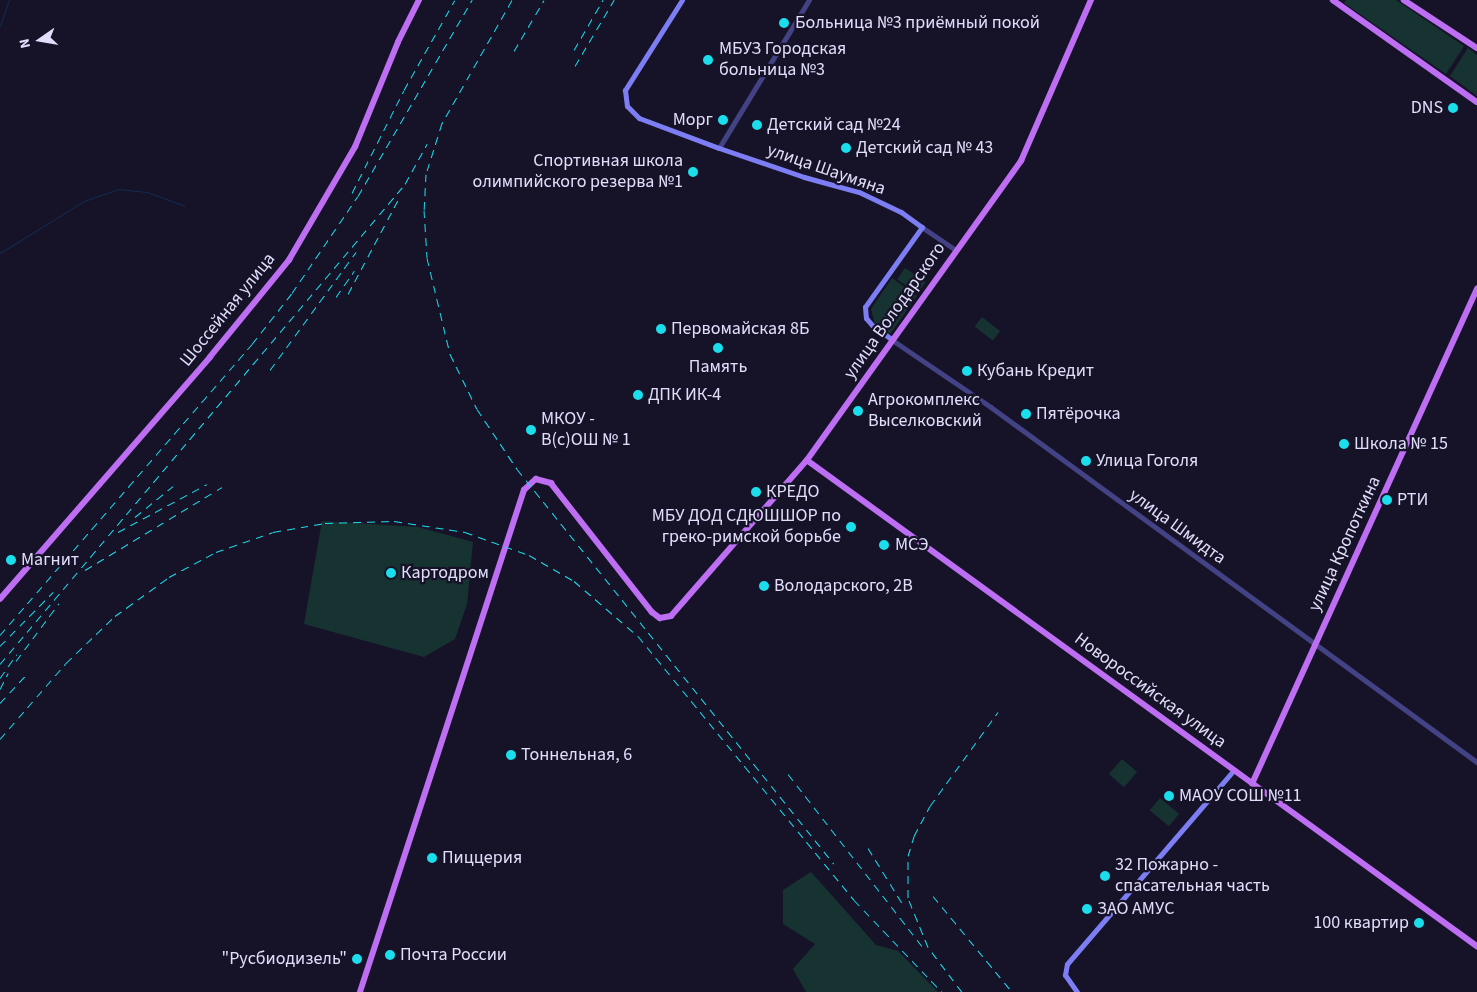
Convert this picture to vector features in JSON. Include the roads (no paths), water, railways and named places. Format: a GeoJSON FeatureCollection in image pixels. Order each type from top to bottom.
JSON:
{"type":"FeatureCollection","features":[{"type":"Feature","properties":{"kind":"main road","name":"Шоссейная улица"},"geometry":{"type":"LineString","coordinates":[[0,599],[205,364],[289,260],[355,147],[398,42],[419,0]]}},
{"type":"Feature","properties":{"kind":"main road","name":"улица Шаумяна"},"geometry":{"type":"LineString","coordinates":[[682,0],[625,90],[627,106],[639,118],[804,178],[859,192],[922,227]]}},
{"type":"Feature","properties":{"kind":"main road","name":"улица Володарского"},"geometry":{"type":"LineString","coordinates":[[360,992],[524,490],[536,479],[551,483],[656,616],[668,618],[678,610],[807,460],[891,339],[1021,161],[1091,0]]}},
{"type":"Feature","properties":{"kind":"main road"},"geometry":{"type":"LineString","coordinates":[[1333,0],[1477,102]]}},
{"type":"Feature","properties":{"kind":"main road"},"geometry":{"type":"LineString","coordinates":[[1404,0],[1477,48]]}},
{"type":"Feature","properties":{"kind":"main road","name":"улица Володарского"},"geometry":{"type":"LineString","coordinates":[[864,312],[872,296],[922,227]]}},
{"type":"Feature","properties":{"kind":"main road","name":"улица Кропоткина"},"geometry":{"type":"LineString","coordinates":[[1252,784],[1477,289]]}},
{"type":"Feature","properties":{"kind":"main road","name":"улица Шмидта"},"geometry":{"type":"LineString","coordinates":[[864,312],[872,325],[891,339]]}},
{"type":"Feature","properties":{"kind":"main road","name":"Новороссийская улица"},"geometry":{"type":"LineString","coordinates":[[807,460],[1477,946]]}},
{"type":"Feature","properties":{"kind":"main road"},"geometry":{"type":"LineString","coordinates":[[1077,992],[1065,975],[1067,964],[1233,770]]}},
{"type":"Feature","properties":{"kind":"street"},"geometry":{"type":"LineString","coordinates":[[719,148],[809,0]]}},
{"type":"Feature","properties":{"kind":"street","name":"улица Шаумяна"},"geometry":{"type":"LineString","coordinates":[[922,227],[956,250]]}},
{"type":"Feature","properties":{"kind":"street","name":"улица Шмидта"},"geometry":{"type":"LineString","coordinates":[[891,339],[991,407],[1477,762]]}},
{"type":"Feature","properties":{"kind":"waterway"},"geometry":{"type":"LineString","coordinates":[[0,26],[9,0]]}},
{"type":"Feature","properties":{"kind":"waterway"},"geometry":{"type":"LineString","coordinates":[[0,253],[84,201],[118,189],[147,192],[185,206]]}},
{"type":"Feature","properties":{"kind":"railway"},"geometry":{"type":"LineString","coordinates":[[352,193],[404,90],[455,0]]}},
{"type":"Feature","properties":{"kind":"railway"},"geometry":{"type":"LineString","coordinates":[[0,635],[252,344],[292,293],[358,196],[472,0]]}},
{"type":"Feature","properties":{"kind":"railway"},"geometry":{"type":"LineString","coordinates":[[512,0],[442,123],[426,174],[424,210],[427,258],[450,354],[477,409],[517,469],[834,864]]}},
{"type":"Feature","properties":{"kind":"railway"},"geometry":{"type":"LineString","coordinates":[[514,51],[544,0]]}},
{"type":"Feature","properties":{"kind":"railway"},"geometry":{"type":"LineString","coordinates":[[574,50],[603,0]]}},
{"type":"Feature","properties":{"kind":"railway"},"geometry":{"type":"LineString","coordinates":[[575,66],[614,0]]}},
{"type":"Feature","properties":{"kind":"railway"},"geometry":{"type":"LineString","coordinates":[[0,664],[405,184],[427,144]]}},
{"type":"Feature","properties":{"kind":"railway"},"geometry":{"type":"LineString","coordinates":[[348,294],[398,200]]}},
{"type":"Feature","properties":{"kind":"railway"},"geometry":{"type":"LineString","coordinates":[[270,370],[356,252]]}},
{"type":"Feature","properties":{"kind":"railway"},"geometry":{"type":"LineString","coordinates":[[336,297],[354,271]]}},
{"type":"Feature","properties":{"kind":"railway"},"geometry":{"type":"LineString","coordinates":[[118,532],[207,484]]}},
{"type":"Feature","properties":{"kind":"railway"},"geometry":{"type":"LineString","coordinates":[[135,517],[173,486]]}},
{"type":"Feature","properties":{"kind":"railway"},"geometry":{"type":"LineString","coordinates":[[85,570],[222,487]]}},
{"type":"Feature","properties":{"kind":"railway"},"geometry":{"type":"LineString","coordinates":[[0,739],[66,663],[115,616],[169,577],[216,552],[273,532],[325,523],[394,521],[465,532],[529,555],[574,581],[638,636],[854,900],[942,992]]}},
{"type":"Feature","properties":{"kind":"railway"},"geometry":{"type":"LineString","coordinates":[[0,646],[53,592]]}},
{"type":"Feature","properties":{"kind":"railway"},"geometry":{"type":"LineString","coordinates":[[16,661],[59,603]]}},
{"type":"Feature","properties":{"kind":"railway"},"geometry":{"type":"LineString","coordinates":[[0,678],[17,654]]}},
{"type":"Feature","properties":{"kind":"railway"},"geometry":{"type":"LineString","coordinates":[[0,689],[8,673]]}},
{"type":"Feature","properties":{"kind":"railway"},"geometry":{"type":"LineString","coordinates":[[0,703],[26,675]]}},
{"type":"Feature","properties":{"kind":"railway"},"geometry":{"type":"LineString","coordinates":[[962,992],[928,947],[908,898],[908,856],[914,836],[930,806],[998,712]]}},
{"type":"Feature","properties":{"kind":"railway"},"geometry":{"type":"LineString","coordinates":[[788,774],[922,946]]}},
{"type":"Feature","properties":{"kind":"railway"},"geometry":{"type":"LineString","coordinates":[[868,848],[905,908]]}},
{"type":"Feature","properties":{"kind":"railway"},"geometry":{"type":"LineString","coordinates":[[933,896],[1012,992]]}},
{"type":"Feature","properties":{"kind":"place","name":"Больница №3 приёмный покой"},"geometry":{"type":"Point","coordinates":[784,23]}},
{"type":"Feature","properties":{"kind":"place","name":"МБУЗ Городская больница №3"},"geometry":{"type":"Point","coordinates":[708,60]}},
{"type":"Feature","properties":{"kind":"place","name":"DNS"},"geometry":{"type":"Point","coordinates":[1453,108]}},
{"type":"Feature","properties":{"kind":"place","name":"Морг"},"geometry":{"type":"Point","coordinates":[723,120]}},
{"type":"Feature","properties":{"kind":"place","name":"Детский сад №24"},"geometry":{"type":"Point","coordinates":[757,125]}},
{"type":"Feature","properties":{"kind":"place","name":"Детский сад № 43"},"geometry":{"type":"Point","coordinates":[846,148]}},
{"type":"Feature","properties":{"kind":"place","name":"Спортивная школа олимпийского резерва №1"},"geometry":{"type":"Point","coordinates":[693,172]}},
{"type":"Feature","properties":{"kind":"place","name":"Первомайская 8Б"},"geometry":{"type":"Point","coordinates":[661,329]}},
{"type":"Feature","properties":{"kind":"place","name":"Память"},"geometry":{"type":"Point","coordinates":[718,348]}},
{"type":"Feature","properties":{"kind":"place","name":"Кубань Кредит"},"geometry":{"type":"Point","coordinates":[967,371]}},
{"type":"Feature","properties":{"kind":"place","name":"ДПК ИК-4"},"geometry":{"type":"Point","coordinates":[638,395]}},
{"type":"Feature","properties":{"kind":"place","name":"Агрокомплекс Выселковский"},"geometry":{"type":"Point","coordinates":[858,411]}},
{"type":"Feature","properties":{"kind":"place","name":"Пятёрочка"},"geometry":{"type":"Point","coordinates":[1026,414]}},
{"type":"Feature","properties":{"kind":"place","name":"МКОУ - В(с)ОШ № 1"},"geometry":{"type":"Point","coordinates":[531,430]}},
{"type":"Feature","properties":{"kind":"place","name":"Школа № 15"},"geometry":{"type":"Point","coordinates":[1344,444]}},
{"type":"Feature","properties":{"kind":"place","name":"Улица Гоголя"},"geometry":{"type":"Point","coordinates":[1086,461]}},
{"type":"Feature","properties":{"kind":"place","name":"КРЕДО"},"geometry":{"type":"Point","coordinates":[756,492]}},
{"type":"Feature","properties":{"kind":"place","name":"РТИ"},"geometry":{"type":"Point","coordinates":[1387,500]}},
{"type":"Feature","properties":{"kind":"place","name":"МБУ ДОД СДЮШШОР по греко-римской борьбе"},"geometry":{"type":"Point","coordinates":[851,527]}},
{"type":"Feature","properties":{"kind":"place","name":"МСЭ"},"geometry":{"type":"Point","coordinates":[884,545]}},
{"type":"Feature","properties":{"kind":"place","name":"Магнит"},"geometry":{"type":"Point","coordinates":[11,560]}},
{"type":"Feature","properties":{"kind":"place","name":"Картодром"},"geometry":{"type":"Point","coordinates":[391,573]}},
{"type":"Feature","properties":{"kind":"place","name":"Володарского, 2В"},"geometry":{"type":"Point","coordinates":[764,586]}},
{"type":"Feature","properties":{"kind":"place","name":"Тоннельная, 6"},"geometry":{"type":"Point","coordinates":[511,755]}},
{"type":"Feature","properties":{"kind":"place","name":"МАОУ СОШ №11"},"geometry":{"type":"Point","coordinates":[1169,796]}},
{"type":"Feature","properties":{"kind":"place","name":"Пиццерия"},"geometry":{"type":"Point","coordinates":[432,858]}},
{"type":"Feature","properties":{"kind":"place","name":"32 Пожарно - спасательная часть"},"geometry":{"type":"Point","coordinates":[1105,876]}},
{"type":"Feature","properties":{"kind":"place","name":"ЗАО АМУС"},"geometry":{"type":"Point","coordinates":[1087,909]}},
{"type":"Feature","properties":{"kind":"place","name":"100 квартир"},"geometry":{"type":"Point","coordinates":[1419,923]}},
{"type":"Feature","properties":{"kind":"place","name":"Почта России"},"geometry":{"type":"Point","coordinates":[390,955]}},
{"type":"Feature","properties":{"kind":"place","name":"\"Русбиодизель\""},"geometry":{"type":"Point","coordinates":[357,959]}}]}
